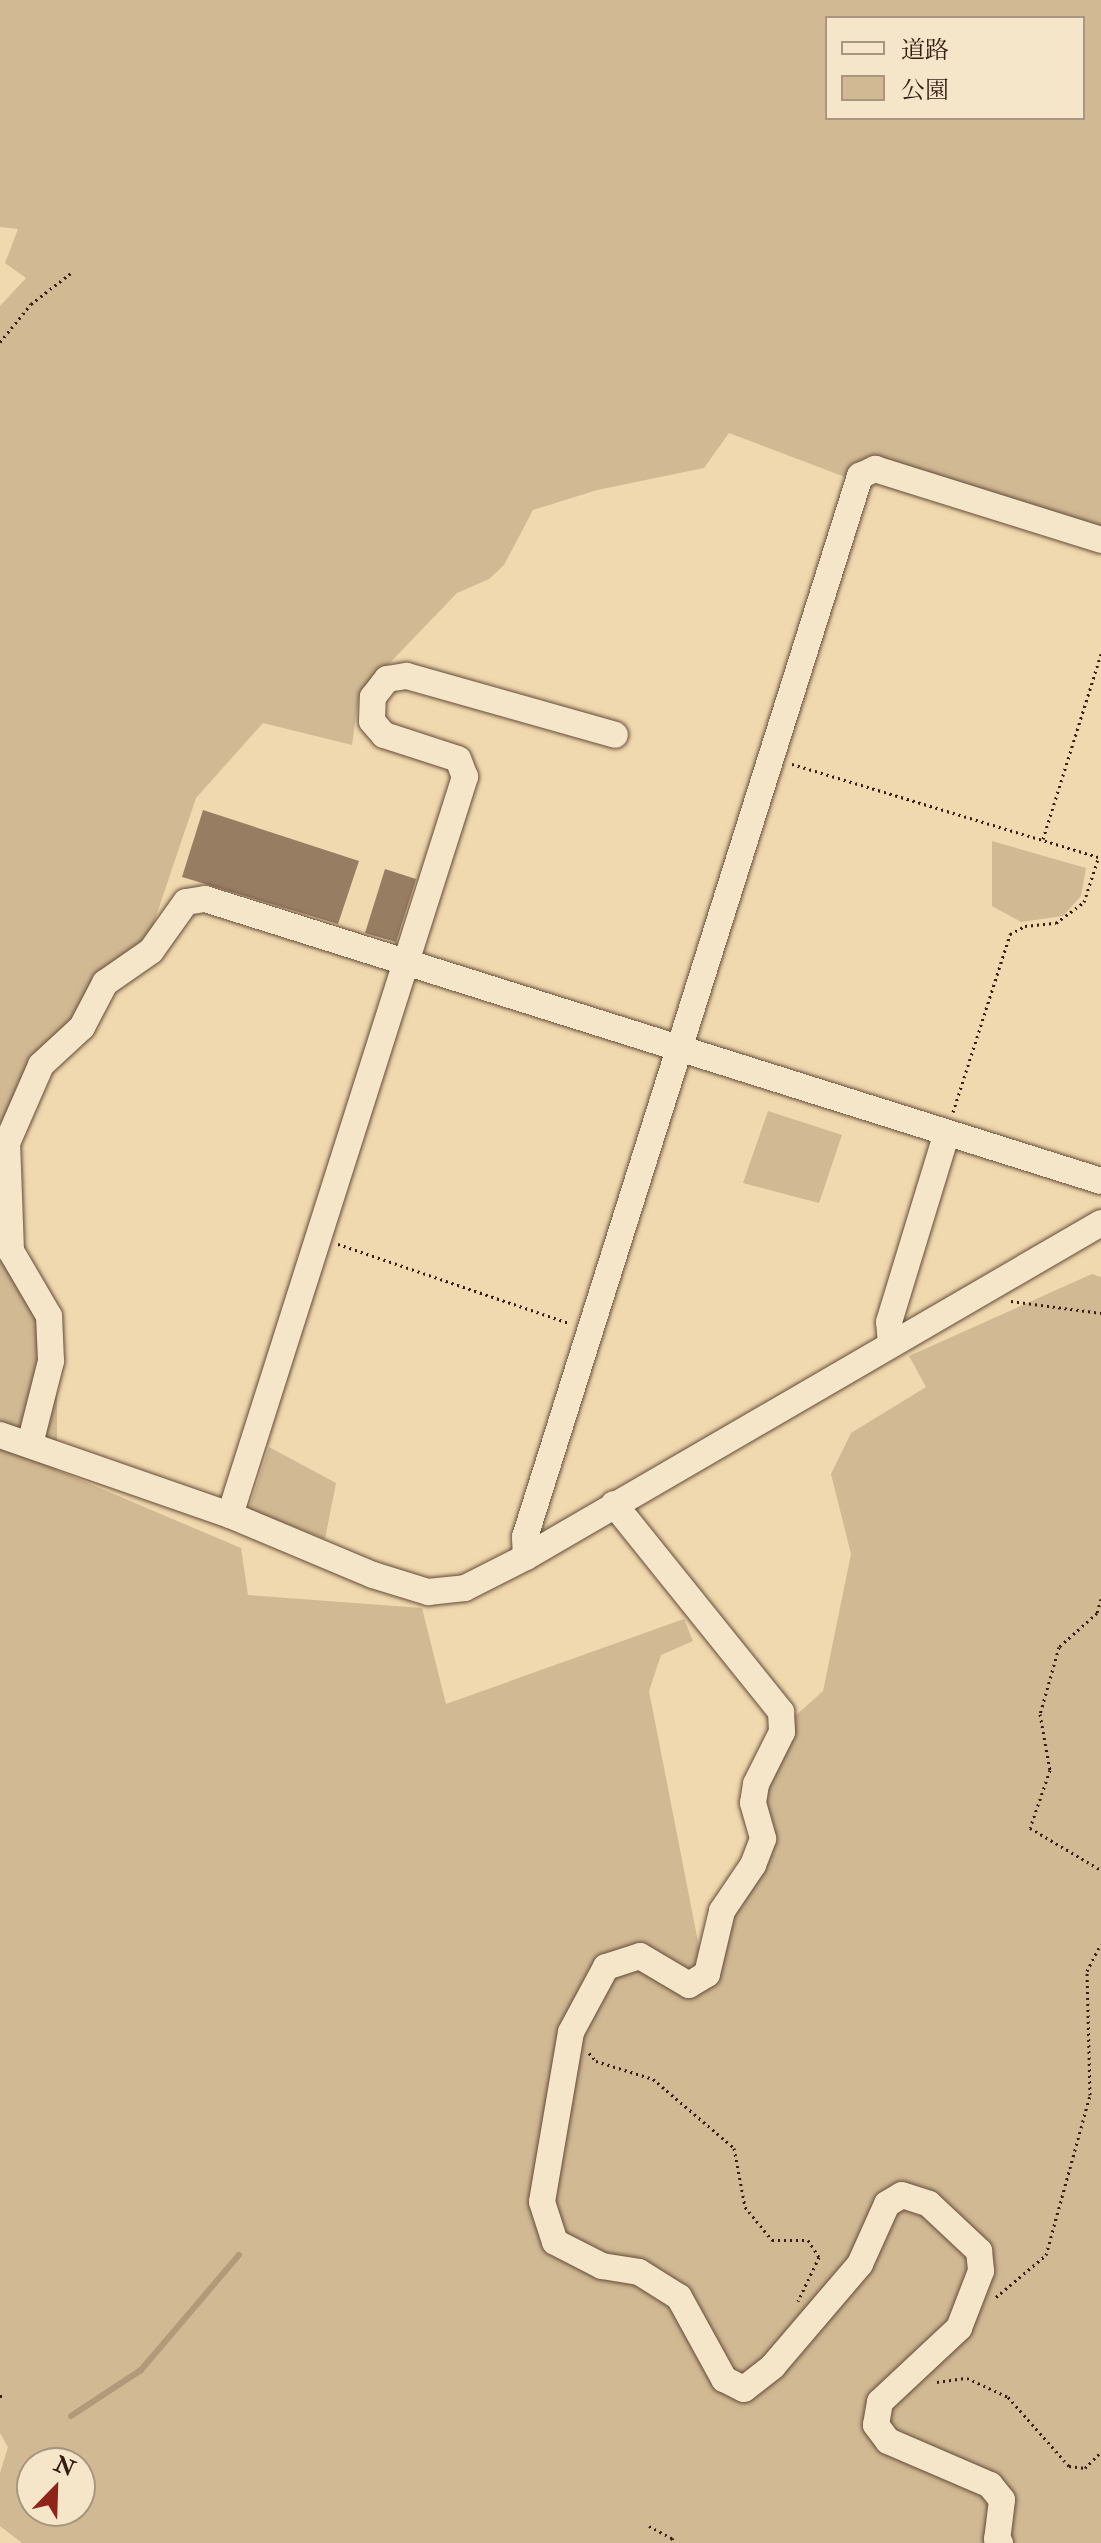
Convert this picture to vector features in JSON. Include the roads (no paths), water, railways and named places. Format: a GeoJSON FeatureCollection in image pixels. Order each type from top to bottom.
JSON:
{"type":"FeatureCollection","features":[{"type":"Feature","properties":{"kind":"street"},"geometry":{"type":"LineString","coordinates":[[526,1557],[525,1537],[860,476],[875,469],[1101,540]]}},
{"type":"Feature","properties":{"kind":"street"},"geometry":{"type":"LineString","coordinates":[[230,1515],[465,777],[458,759],[384,735],[372,721],[373,697],[387,679],[407,676],[615,735]]}},
{"type":"Feature","properties":{"kind":"street"},"geometry":{"type":"LineString","coordinates":[[30,1444],[51,1361],[49,1316],[11,1251],[7,1143],[41,1065],[82,1027],[105,983],[151,951],[186,902],[205,899],[678,1047],[946,1135],[1101,1181]]}},
{"type":"Feature","properties":{"kind":"street"},"geometry":{"type":"LineString","coordinates":[[891,1344],[889,1322],[946,1135]]}},
{"type":"Feature","properties":{"kind":"street"},"geometry":{"type":"LineString","coordinates":[[0,1435],[230,1515],[373,1575],[428,1592],[465,1588],[526,1557],[1101,1223]]}},
{"type":"Feature","properties":{"kind":"street"},"geometry":{"type":"LineString","coordinates":[[614,1504],[781,1712],[782,1732],[756,1784],[753,1803],[763,1839],[753,1865],[722,1911],[707,1974],[689,1985],[640,1956],[606,1967],[571,2032],[542,2202],[555,2242],[602,2266],[639,2272],[679,2297],[724,2379],[744,2389],[773,2366],[860,2264],[887,2204],[902,2195],[929,2204],[979,2251],[981,2271],[959,2328],[880,2402],[876,2425],[888,2441],[990,2485],[1002,2500],[997,2539],[1000,2543]]}},
{"type":"Feature","properties":{"kind":"waterway"},"geometry":{"type":"LineString","coordinates":[[71,2416],[141,2370],[239,2255]]}}]}
